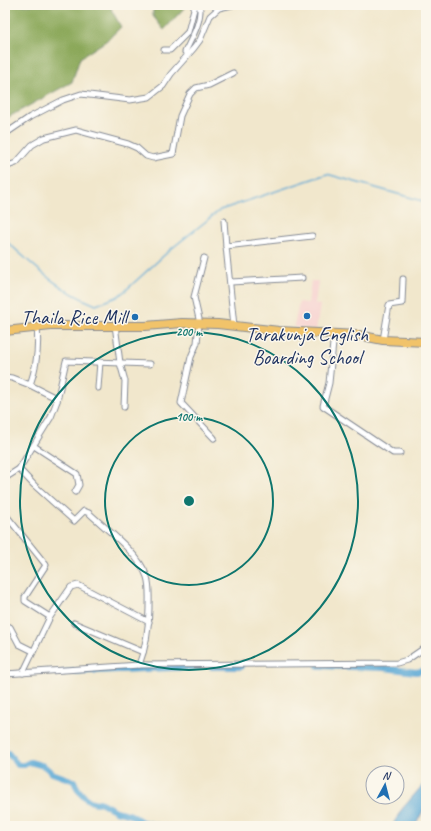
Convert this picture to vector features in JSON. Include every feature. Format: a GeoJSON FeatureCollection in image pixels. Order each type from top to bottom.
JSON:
{"type":"FeatureCollection","features":[{"type":"Feature","properties":{"kind":"main road"},"geometry":{"type":"LineString","coordinates":[[5,332],[37,328],[199,324],[279,331],[334,333],[358,335],[382,340],[426,342]]}},
{"type":"Feature","properties":{"kind":"street"},"geometry":{"type":"LineString","coordinates":[[164,50],[170,50],[188,32],[195,5],[200,7],[198,26],[185,52],[188,54]]}},
{"type":"Feature","properties":{"kind":"street"},"geometry":{"type":"LineString","coordinates":[[5,134],[30,117],[63,100],[81,94],[130,100],[149,97],[162,86],[170,74],[200,40],[210,16],[219,8],[232,5]]}},
{"type":"Feature","properties":{"kind":"street"},"geometry":{"type":"LineString","coordinates":[[5,167],[16,163],[32,145],[44,138],[76,130],[86,131],[128,144],[137,148],[146,156],[153,158],[173,154],[180,116],[190,94],[196,88],[209,85],[233,73]]}},
{"type":"Feature","properties":{"kind":"street"},"geometry":{"type":"LineString","coordinates":[[224,221],[234,326]]}},
{"type":"Feature","properties":{"kind":"street"},"geometry":{"type":"LineString","coordinates":[[226,246],[312,236]]}},
{"type":"Feature","properties":{"kind":"street"},"geometry":{"type":"LineString","coordinates":[[204,258],[194,298],[199,319],[197,343],[191,357],[182,403],[214,438]]}},
{"type":"Feature","properties":{"kind":"street"},"geometry":{"type":"LineString","coordinates":[[231,282],[302,278]]}},
{"type":"Feature","properties":{"kind":"street"},"geometry":{"type":"LineString","coordinates":[[382,340],[390,305],[402,303],[402,279]]}},
{"type":"Feature","properties":{"kind":"street"},"geometry":{"type":"LineString","coordinates":[[115,325],[120,363],[125,381],[124,407]]}},
{"type":"Feature","properties":{"kind":"street"},"geometry":{"type":"LineString","coordinates":[[30,385],[36,369],[38,345],[37,328]]}},
{"type":"Feature","properties":{"kind":"street"},"geometry":{"type":"LineString","coordinates":[[334,333],[329,383],[323,406],[393,453],[400,453]]}},
{"type":"Feature","properties":{"kind":"street"},"geometry":{"type":"LineString","coordinates":[[5,478],[19,469],[51,417],[57,401],[66,361],[150,364]]}},
{"type":"Feature","properties":{"kind":"street"},"geometry":{"type":"LineString","coordinates":[[98,388],[100,362]]}},
{"type":"Feature","properties":{"kind":"street"},"geometry":{"type":"LineString","coordinates":[[5,377],[30,385],[57,401]]}},
{"type":"Feature","properties":{"kind":"street"},"geometry":{"type":"LineString","coordinates":[[34,446],[77,474],[79,485],[75,492]]}},
{"type":"Feature","properties":{"kind":"street"},"geometry":{"type":"LineString","coordinates":[[19,469],[74,521],[84,510],[89,513],[133,555],[144,570],[149,584],[149,622],[139,665]]}},
{"type":"Feature","properties":{"kind":"street"},"geometry":{"type":"LineString","coordinates":[[5,514],[46,565],[24,599],[50,617]]}},
{"type":"Feature","properties":{"kind":"street"},"geometry":{"type":"LineString","coordinates":[[23,673],[50,617],[71,587],[78,585],[149,622]]}},
{"type":"Feature","properties":{"kind":"street"},"geometry":{"type":"LineString","coordinates":[[74,623],[143,652]]}},
{"type":"Feature","properties":{"kind":"street"},"geometry":{"type":"LineString","coordinates":[[5,625],[10,627],[19,644],[33,651]]}},
{"type":"Feature","properties":{"kind":"street"},"geometry":{"type":"LineString","coordinates":[[5,674],[139,665],[397,663],[407,660],[426,648]]}},
{"type":"Feature","properties":{"kind":"shaded area","name":"Tarakunja English Boarding School"},"geometry":{"type":"Polygon","coordinates":[[[311,281],[318,281],[315,304],[320,305],[316,330],[294,327],[299,302],[308,303],[311,281]]]}},
{"type":"Feature","properties":{"kind":"green space"},"geometry":{"type":"Polygon","coordinates":[[[5,5],[113,5],[111,9],[121,27],[106,41],[80,58],[72,82],[5,119],[5,5]]]}},
{"type":"Feature","properties":{"kind":"green space"},"geometry":{"type":"Polygon","coordinates":[[[153,5],[190,5],[185,7],[164,30],[153,16],[153,5]]]}},
{"type":"Feature","properties":{"kind":"water"},"geometry":{"type":"Polygon","coordinates":[[[426,781],[426,805],[415,826],[392,826],[402,809],[426,781]]]}},
{"type":"Feature","properties":{"kind":"waterway"},"geometry":{"type":"LineString","coordinates":[[5,240],[37,269],[58,285],[82,299],[96,305],[117,297],[171,249],[220,210],[327,174],[426,202]]}},
{"type":"Feature","properties":{"kind":"waterway"},"geometry":{"type":"LineString","coordinates":[[318,666],[384,668],[416,672],[426,670]]}},
{"type":"Feature","properties":{"kind":"waterway"},"geometry":{"type":"LineString","coordinates":[[64,672],[199,667]]}},
{"type":"Feature","properties":{"kind":"waterway"},"geometry":{"type":"LineString","coordinates":[[212,667],[241,667]]}},
{"type":"Feature","properties":{"kind":"waterway"},"geometry":{"type":"LineString","coordinates":[[5,754],[8,753],[18,765],[24,765],[30,762],[44,766],[52,773],[74,781],[81,793],[92,802],[100,802],[116,811],[131,815],[142,822],[159,826]]}},
{"type":"Feature","properties":{"kind":"place","name":"Tarakunja English Boarding School"},"geometry":{"type":"Point","coordinates":[307,316]}},
{"type":"Feature","properties":{"kind":"place","name":"Thaila Rice Mill"},"geometry":{"type":"Point","coordinates":[135,317]}}]}
